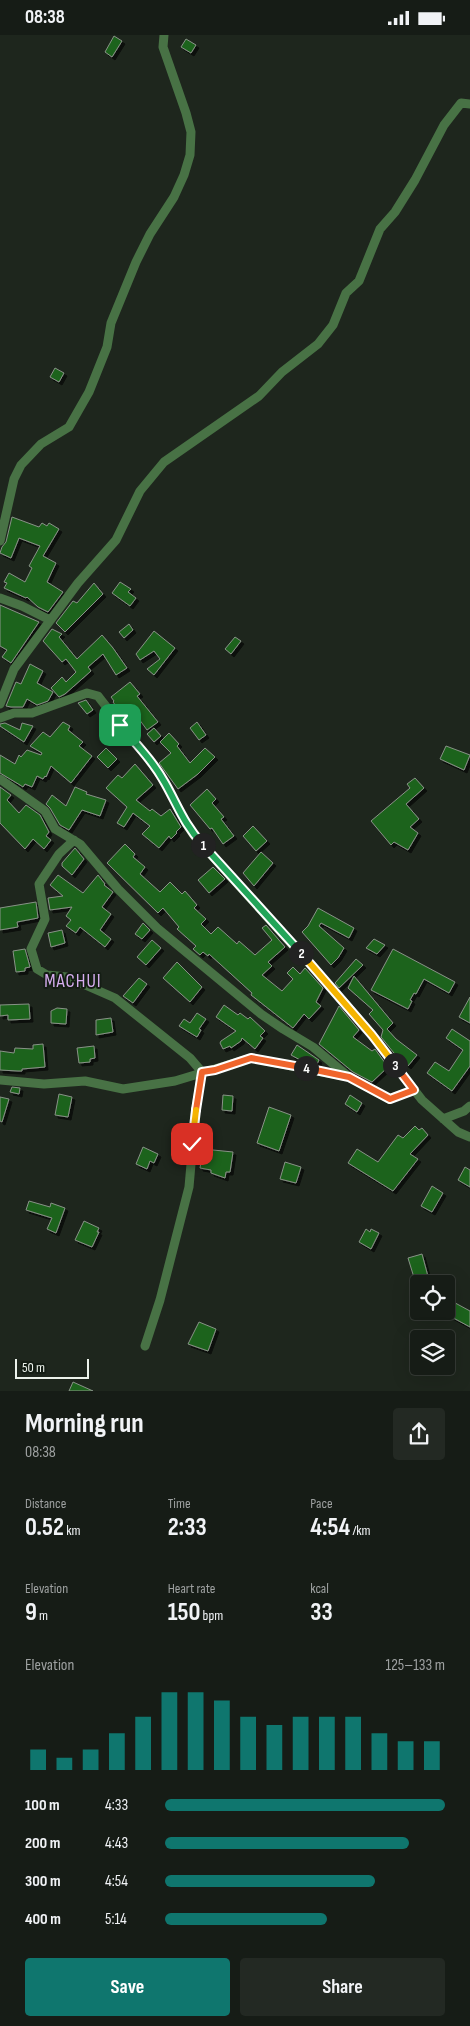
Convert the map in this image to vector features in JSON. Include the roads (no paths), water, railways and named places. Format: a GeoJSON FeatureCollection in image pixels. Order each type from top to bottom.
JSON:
{"type":"FeatureCollection","features":[{"type":"Feature","properties":{"kind":"street"},"geometry":{"type":"LineString","coordinates":[[0,541],[14,479],[21,465],[41,445],[70,427],[89,392],[107,347],[111,323],[136,261],[150,234],[174,197],[184,175],[190,155],[191,132],[163,47],[164,35]]}},
{"type":"Feature","properties":{"kind":"street"},"geometry":{"type":"LineString","coordinates":[[0,703],[14,669],[78,583],[116,540],[140,491],[164,462],[259,396],[282,372],[318,344],[333,325],[346,293],[359,281],[380,229],[395,211],[415,180],[444,125],[461,103],[470,104]]}},
{"type":"Feature","properties":{"kind":"street"},"geometry":{"type":"LineString","coordinates":[[0,598],[22,605],[50,620]]}},
{"type":"Feature","properties":{"kind":"street"},"geometry":{"type":"LineString","coordinates":[[0,718],[14,713],[32,713],[86,693],[98,696],[150,760],[165,783],[187,826],[343,1001],[414,1090],[458,1132],[470,1137]]}},
{"type":"Feature","properties":{"kind":"street"},"geometry":{"type":"LineString","coordinates":[[0,779],[45,811],[54,829],[80,844],[118,889],[157,928],[260,1014],[314,1047],[349,1077],[390,1099],[414,1090]]}},
{"type":"Feature","properties":{"kind":"street"},"geometry":{"type":"LineString","coordinates":[[74,840],[59,854],[39,884],[45,919],[31,949],[36,969],[47,975],[67,977],[115,998],[190,1058],[202,1072]]}},
{"type":"Feature","properties":{"kind":"street"},"geometry":{"type":"LineString","coordinates":[[0,1080],[44,1084],[84,1081],[123,1089],[175,1081],[251,1058],[349,1077]]}},
{"type":"Feature","properties":{"kind":"street"},"geometry":{"type":"LineString","coordinates":[[145,1346],[160,1300],[189,1187],[196,1107],[202,1072]]}},
{"type":"Feature","properties":{"kind":"street"},"geometry":{"type":"LineString","coordinates":[[443,1119],[464,1111],[470,1106]]}},
{"type":"Feature","properties":{"kind":"district","name":"MACHUI"},"geometry":{"type":"Point","coordinates":[73,980]}}]}
